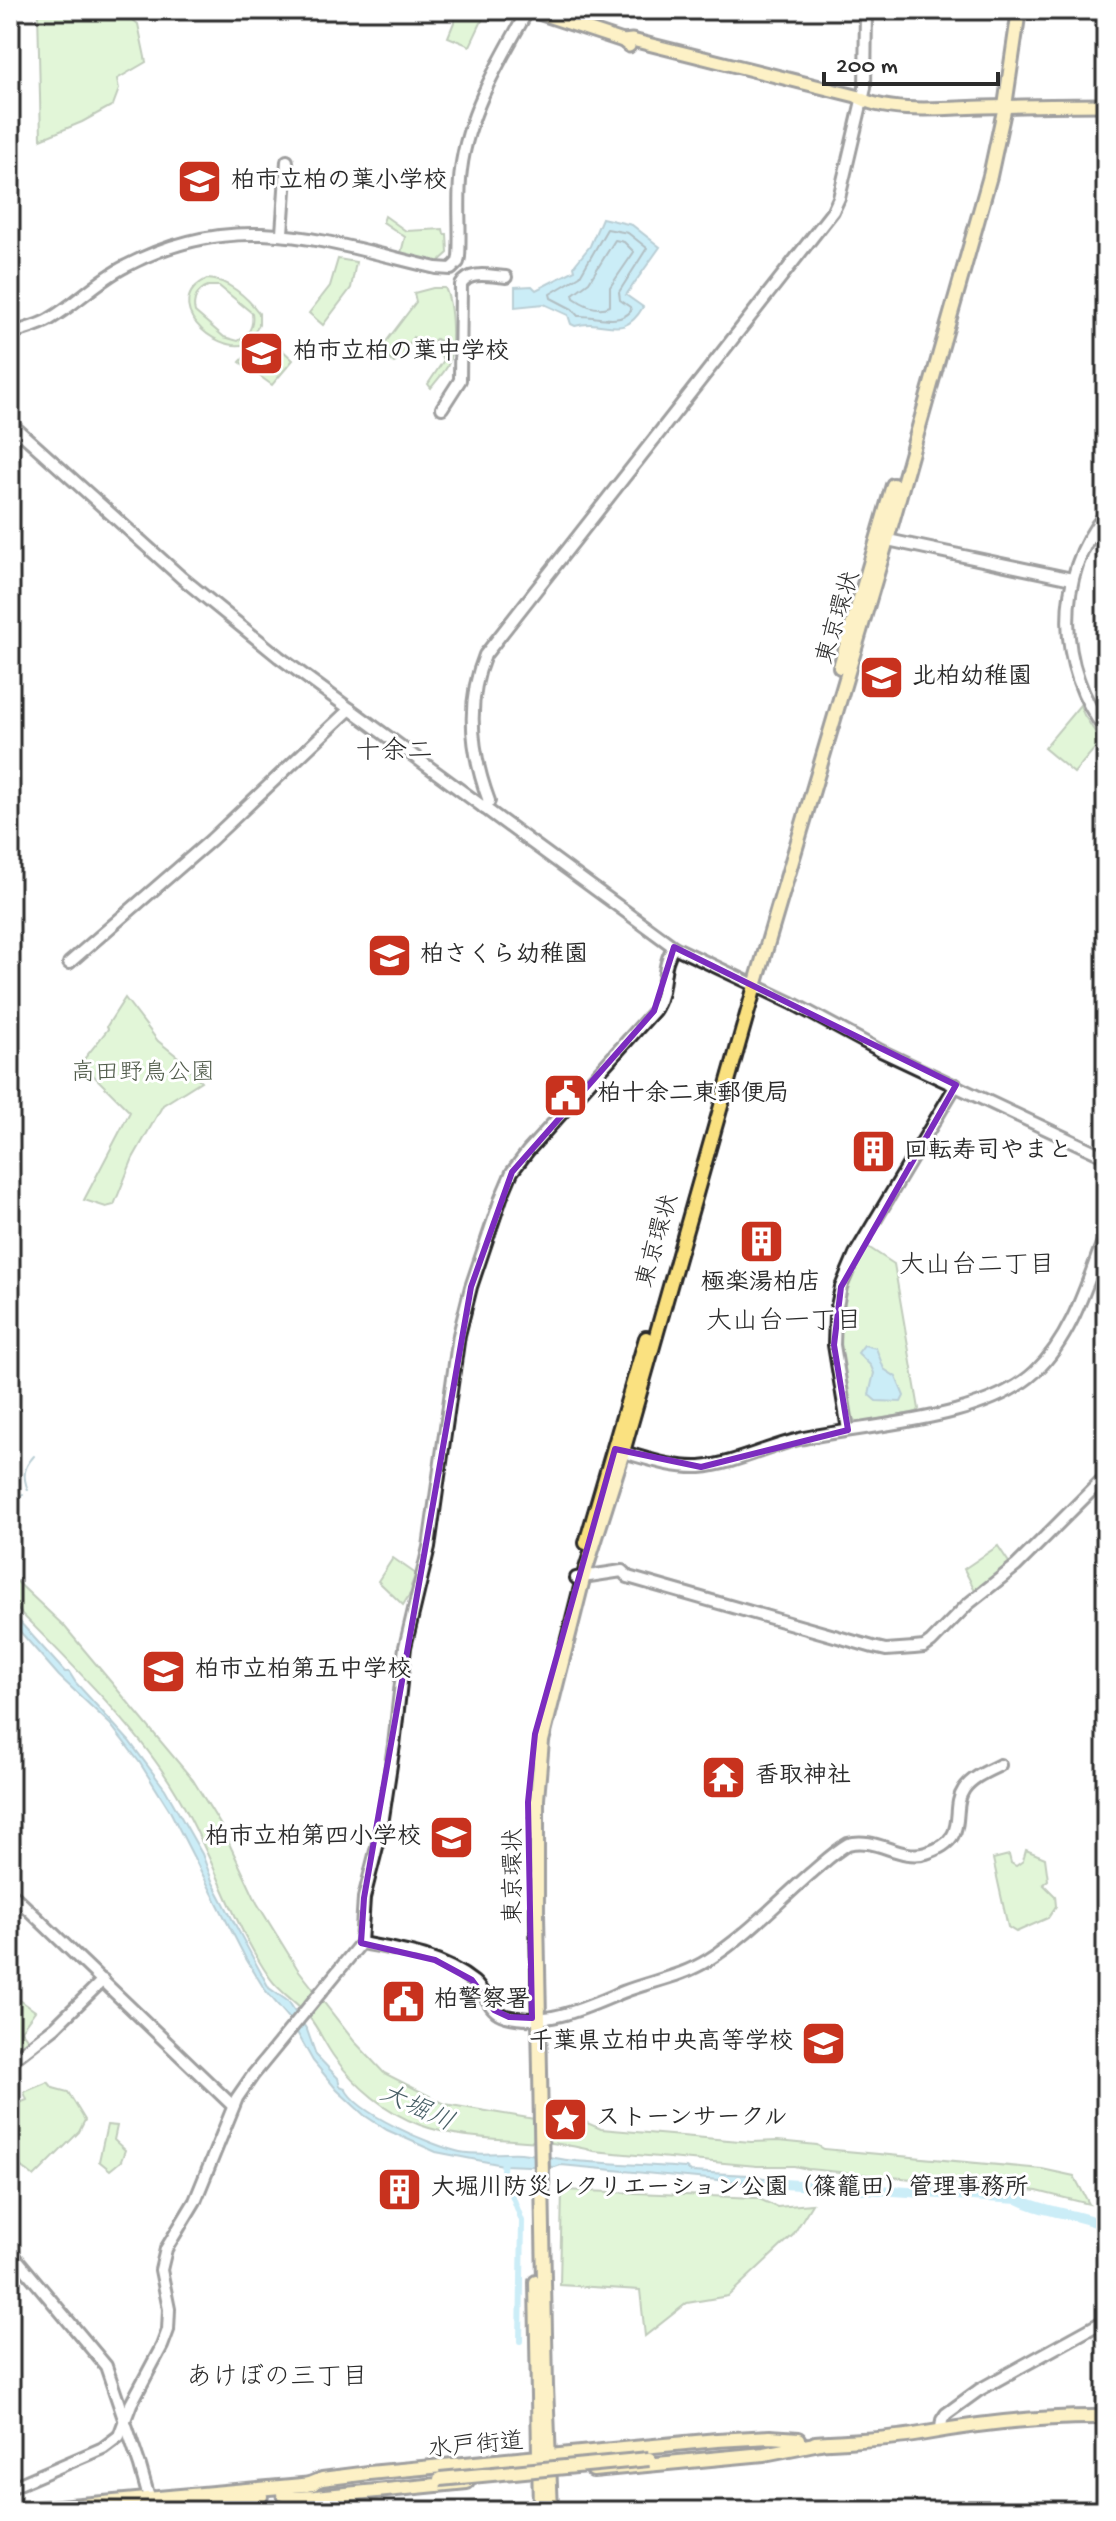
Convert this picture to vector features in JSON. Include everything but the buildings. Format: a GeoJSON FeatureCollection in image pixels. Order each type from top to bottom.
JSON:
{"type":"FeatureCollection","features":[{"type":"Feature","properties":{"kind":"highway","name":"東京環状"},"geometry":{"type":"LineString","coordinates":[[1001,106],[1012,10]]}},
{"type":"Feature","properties":{"kind":"highway","name":"東京環状"},"geometry":{"type":"LineString","coordinates":[[551,2511],[544,2456],[528,1802],[531,1767],[546,1687],[618,1453],[882,539],[1001,106],[1019,10]]}},
{"type":"Feature","properties":{"kind":"highway","name":"水戸街道"},"geometry":{"type":"LineString","coordinates":[[649,2456],[919,2434],[941,2429],[1071,2417],[1106,2417]]}},
{"type":"Feature","properties":{"kind":"highway","name":"水戸街道"},"geometry":{"type":"LineString","coordinates":[[15,2511],[151,2505],[283,2494],[799,2439],[923,2427],[941,2429]]}},
{"type":"Feature","properties":{"kind":"highway"},"geometry":{"type":"LineString","coordinates":[[307,2485],[322,2479],[369,2473],[544,2456],[717,2440],[799,2439]]}},
{"type":"Feature","properties":{"kind":"highway"},"geometry":{"type":"LineString","coordinates":[[283,2494],[294,2498],[316,2497],[764,2454],[820,2443]]}},
{"type":"Feature","properties":{"kind":"highway","name":"東京環状"},"geometry":{"type":"LineString","coordinates":[[540,2511],[545,2475]]}},
{"type":"Feature","properties":{"kind":"highway","name":"水戸街道"},"geometry":{"type":"LineString","coordinates":[[113,2511],[307,2485],[440,2476]]}},
{"type":"Feature","properties":{"kind":"main road"},"geometry":{"type":"LineString","coordinates":[[528,10],[623,41],[632,40],[856,96],[863,101],[915,108],[1106,105]]}},
{"type":"Feature","properties":{"kind":"street"},"geometry":{"type":"LineString","coordinates":[[10,334],[49,320],[120,268],[170,246],[232,233],[282,233],[436,268],[455,266],[459,257],[459,191],[464,150],[483,94],[528,10]]}},
{"type":"Feature","properties":{"kind":"street"},"geometry":{"type":"LineString","coordinates":[[484,808],[489,801],[477,768],[472,721],[475,689],[485,655],[829,218],[839,198],[863,101],[866,10]]}},
{"type":"Feature","properties":{"kind":"street"},"geometry":{"type":"LineString","coordinates":[[282,233],[287,161]]}},
{"type":"Feature","properties":{"kind":"street"},"geometry":{"type":"LineString","coordinates":[[442,408],[460,380],[461,285],[471,276],[506,277]]}},
{"type":"Feature","properties":{"kind":"street"},"geometry":{"type":"LineString","coordinates":[[10,423],[182,578],[279,657],[674,947],[881,1051],[1106,1157]]}},
{"type":"Feature","properties":{"kind":"street"},"geometry":{"type":"LineString","coordinates":[[1106,513],[1084,547],[1072,579],[1067,615],[1071,660],[1088,705],[1106,731]]}},
{"type":"Feature","properties":{"kind":"street"},"geometry":{"type":"LineString","coordinates":[[882,539],[1072,579]]}},
{"type":"Feature","properties":{"kind":"street"},"geometry":{"type":"LineString","coordinates":[[69,963],[194,855],[350,709]]}},
{"type":"Feature","properties":{"kind":"street"},"geometry":{"type":"LineString","coordinates":[[10,2488],[103,2448],[119,2436],[168,2330],[169,2309],[161,2278],[164,2255],[195,2201],[233,2106],[253,2075],[361,1943],[364,1898],[381,1831],[405,1647],[427,1556],[457,1341],[471,1287],[512,1172],[654,1011],[661,998],[668,956],[674,947]]}},
{"type":"Feature","properties":{"kind":"street"},"geometry":{"type":"LineString","coordinates":[[848,1430],[834,1345],[836,1310],[843,1282],[855,1254],[956,1085]]}},
{"type":"Feature","properties":{"kind":"street"},"geometry":{"type":"LineString","coordinates":[[618,1453],[674,1465],[701,1467],[780,1444],[983,1404],[1017,1386],[1045,1361],[1063,1337],[1106,1233]]}},
{"type":"Feature","properties":{"kind":"street"},"geometry":{"type":"LineString","coordinates":[[580,1577],[622,1571],[628,1577],[873,1647],[886,1650],[924,1647],[968,1604],[1016,1566],[1106,1476]]}},
{"type":"Feature","properties":{"kind":"street"},"geometry":{"type":"LineString","coordinates":[[361,1943],[425,1956],[472,1980],[489,2005],[502,2015],[535,2019],[595,2005],[624,1992],[673,1977],[707,1961],[848,1844],[866,1841],[912,1855],[933,1850],[952,1836],[957,1828],[960,1797],[965,1787],[1000,1765]]}},
{"type":"Feature","properties":{"kind":"street"},"geometry":{"type":"LineString","coordinates":[[10,1892],[233,2106]]}},
{"type":"Feature","properties":{"kind":"street"},"geometry":{"type":"LineString","coordinates":[[10,2062],[55,2027],[103,1980]]}},
{"type":"Feature","properties":{"kind":"street"},"geometry":{"type":"LineString","coordinates":[[10,2251],[106,2366],[151,2505]]}},
{"type":"Feature","properties":{"kind":"street"},"geometry":{"type":"LineString","coordinates":[[941,2429],[946,2414],[979,2390],[1106,2320]]}},
{"type":"Feature","properties":{"kind":"highlighted area"},"geometry":{"type":"Polygon","coordinates":[[[674,947],[956,1085],[841,1287],[834,1345],[848,1430],[701,1467],[615,1449],[535,1734],[528,1802],[532,2018],[509,2017],[494,2010],[472,1980],[435,1960],[361,1943],[364,1898],[471,1287],[512,1172],[654,1011],[674,947]]]}},
{"type":"Feature","properties":{"kind":"green space"},"geometry":{"type":"Polygon","coordinates":[[[38,10],[121,10],[138,24],[146,62],[117,79],[119,89],[113,105],[41,139],[38,10]]]}},
{"type":"Feature","properties":{"kind":"green space"},"geometry":{"type":"Polygon","coordinates":[[[459,10],[487,10],[470,46],[448,37],[459,10]]]}},
{"type":"Feature","properties":{"kind":"green space"},"geometry":{"type":"Polygon","coordinates":[[[385,216],[406,231],[443,229],[447,234],[448,253],[438,262],[401,253],[405,237],[383,222],[385,216]]]}},
{"type":"Feature","properties":{"kind":"green space"},"geometry":{"type":"Polygon","coordinates":[[[338,259],[356,262],[351,288],[323,325],[309,313],[330,286],[338,259]]]}},
{"type":"Feature","properties":{"kind":"green space"},"geometry":{"type":"Polygon","coordinates":[[[207,279],[214,280],[236,290],[249,301],[259,313],[259,325],[247,344],[234,345],[220,341],[197,324],[188,300],[194,289],[207,279]],[[208,286],[198,293],[195,312],[224,337],[238,341],[250,330],[252,313],[219,286],[208,286]]]}},
{"type":"Feature","properties":{"kind":"green space"},"geometry":{"type":"Polygon","coordinates":[[[445,288],[450,305],[452,339],[447,367],[431,388],[428,384],[444,360],[436,352],[440,341],[436,339],[429,345],[413,337],[402,358],[394,363],[379,351],[416,302],[414,293],[445,288]]]}},
{"type":"Feature","properties":{"kind":"green space"},"geometry":{"type":"Polygon","coordinates":[[[269,343],[278,346],[293,360],[272,385],[240,362],[256,347],[269,343]]]}},
{"type":"Feature","properties":{"kind":"green space"},"geometry":{"type":"Polygon","coordinates":[[[1080,705],[1101,741],[1074,773],[1044,748],[1080,705]]]}},
{"type":"Feature","properties":{"kind":"green space","name":"高田野鳥公園"},"geometry":{"type":"Polygon","coordinates":[[[125,998],[158,1041],[201,1081],[163,1105],[133,1158],[114,1205],[106,1207],[84,1200],[130,1112],[81,1063],[108,1029],[125,998]]]}},
{"type":"Feature","properties":{"kind":"green space"},"geometry":{"type":"Polygon","coordinates":[[[865,1247],[894,1264],[919,1409],[917,1412],[858,1423],[852,1418],[841,1331],[847,1290],[865,1247]]]}},
{"type":"Feature","properties":{"kind":"green space"},"geometry":{"type":"Polygon","coordinates":[[[998,1546],[1012,1567],[976,1592],[964,1569],[998,1546]]]}},
{"type":"Feature","properties":{"kind":"green space"},"geometry":{"type":"Polygon","coordinates":[[[393,1558],[416,1574],[411,1586],[413,1589],[403,1605],[378,1581],[393,1558]]]}},
{"type":"Feature","properties":{"kind":"green space"},"geometry":{"type":"Polygon","coordinates":[[[10,1575],[65,1627],[193,1780],[220,1824],[257,1903],[297,1968],[354,2041],[384,2073],[445,2104],[546,2121],[546,2102],[569,2104],[587,2123],[601,2129],[751,2142],[778,2141],[817,2145],[824,2149],[1042,2169],[1074,2176],[1089,2204],[1037,2191],[794,2166],[757,2166],[593,2151],[550,2143],[484,2138],[441,2131],[408,2120],[373,2098],[352,2079],[331,2053],[309,2017],[270,1978],[244,1934],[189,1817],[161,1769],[100,1694],[10,1602],[10,1575]]]}},
{"type":"Feature","properties":{"kind":"green space"},"geometry":{"type":"Polygon","coordinates":[[[1026,1850],[1045,1858],[1048,1880],[1043,1884],[1055,1896],[1056,1906],[1048,1918],[1016,1932],[1008,1927],[993,1859],[1009,1855],[1011,1863],[1016,1866],[1023,1861],[1026,1850]]]}},
{"type":"Feature","properties":{"kind":"green space"},"geometry":{"type":"Polygon","coordinates":[[[10,1993],[35,2011],[21,2030],[30,2042],[10,2057],[10,1993]]]}},
{"type":"Feature","properties":{"kind":"green space"},"geometry":{"type":"Polygon","coordinates":[[[48,2082],[53,2088],[68,2092],[85,2120],[79,2132],[34,2177],[10,2158],[10,2107],[27,2100],[24,2092],[48,2082]]]}},
{"type":"Feature","properties":{"kind":"green space"},"geometry":{"type":"Polygon","coordinates":[[[107,2125],[117,2126],[114,2140],[125,2150],[121,2161],[110,2170],[99,2161],[107,2125]]]}},
{"type":"Feature","properties":{"kind":"green space"},"geometry":{"type":"Polygon","coordinates":[[[562,2190],[757,2198],[777,2207],[812,2204],[793,2235],[728,2296],[687,2303],[645,2336],[640,2290],[560,2285],[562,2190]]]}},
{"type":"Feature","properties":{"kind":"water"},"geometry":{"type":"Polygon","coordinates":[[[602,218],[632,225],[660,247],[626,295],[643,307],[635,318],[620,326],[575,326],[568,315],[544,304],[515,307],[515,287],[532,286],[536,290],[575,270],[574,266],[590,246],[602,218]]]}},
{"type":"Feature","properties":{"kind":"water"},"geometry":{"type":"Polygon","coordinates":[[[864,1345],[876,1348],[884,1369],[896,1377],[904,1396],[901,1402],[876,1401],[869,1395],[874,1373],[858,1353],[864,1345]]]}},
{"type":"Feature","properties":{"kind":"water"},"geometry":{"type":"Polygon","coordinates":[[[10,1611],[65,1672],[69,1672],[129,1741],[165,1789],[202,1854],[213,1883],[269,1988],[289,2002],[307,2030],[316,2055],[338,2078],[340,2086],[363,2108],[414,2136],[460,2152],[521,2153],[576,2161],[686,2168],[691,2172],[749,2175],[780,2181],[780,2186],[561,2165],[503,2165],[436,2152],[387,2130],[364,2115],[337,2090],[313,2061],[289,2018],[265,1990],[170,1811],[140,1763],[110,1724],[59,1676],[10,1620],[10,1611]]]}},
{"type":"Feature","properties":{"kind":"waterway"},"geometry":{"type":"LineString","coordinates":[[28,1490],[25,1472],[34,1456]]}},
{"type":"Feature","properties":{"kind":"waterway"},"geometry":{"type":"LineString","coordinates":[[10,1505],[23,1494]]}},
{"type":"Feature","properties":{"kind":"waterway"},"geometry":{"type":"LineString","coordinates":[[504,2158],[503,2171],[522,2221],[520,2341]]}},
{"type":"Feature","properties":{"kind":"waterway","name":"大堀川"},"geometry":{"type":"LineString","coordinates":[[768,2183],[1018,2199],[1106,2226]]}},
{"type":"Feature","properties":{"kind":"place","name":"柏市立柏の葉小学校"},"geometry":{"type":"Point","coordinates":[200,182]}},
{"type":"Feature","properties":{"kind":"place","name":"柏市立柏の葉中学校"},"geometry":{"type":"Point","coordinates":[262,353]}},
{"type":"Feature","properties":{"kind":"place","name":"北柏幼稚園"},"geometry":{"type":"Point","coordinates":[881,678]}},
{"type":"Feature","properties":{"kind":"place","name":"柏さくら幼稚園"},"geometry":{"type":"Point","coordinates":[389,956]}},
{"type":"Feature","properties":{"kind":"place","name":"柏十余二東郵便局"},"geometry":{"type":"Point","coordinates":[566,1095]}},
{"type":"Feature","properties":{"kind":"place","name":"回転寿司やまと"},"geometry":{"type":"Point","coordinates":[873,1152]}},
{"type":"Feature","properties":{"kind":"place","name":"極楽湯柏店"},"geometry":{"type":"Point","coordinates":[761,1242]}},
{"type":"Feature","properties":{"kind":"place","name":"柏市立柏第五中学校"},"geometry":{"type":"Point","coordinates":[164,1671]}},
{"type":"Feature","properties":{"kind":"place","name":"香取神社"},"geometry":{"type":"Point","coordinates":[724,1777]}},
{"type":"Feature","properties":{"kind":"place","name":"柏市立柏第四小学校"},"geometry":{"type":"Point","coordinates":[452,1838]}},
{"type":"Feature","properties":{"kind":"place","name":"柏警察署"},"geometry":{"type":"Point","coordinates":[403,2001]}},
{"type":"Feature","properties":{"kind":"place","name":"千葉県立柏中央高等学校"},"geometry":{"type":"Point","coordinates":[824,2043]}},
{"type":"Feature","properties":{"kind":"place","name":"ストーンサークル"},"geometry":{"type":"Point","coordinates":[565,2119]}},
{"type":"Feature","properties":{"kind":"place","name":"大堀川防災レクリエーション公園（篠籠田）管理事務所"},"geometry":{"type":"Point","coordinates":[400,2189]}},
{"type":"Feature","properties":{"kind":"district","name":"十余二"},"geometry":{"type":"Point","coordinates":[394,753]}},
{"type":"Feature","properties":{"kind":"district","name":"大山台二丁目"},"geometry":{"type":"Point","coordinates":[977,1267]}},
{"type":"Feature","properties":{"kind":"district","name":"大山台一丁目"},"geometry":{"type":"Point","coordinates":[784,1323]}},
{"type":"Feature","properties":{"kind":"district","name":"あけぼの三丁目"},"geometry":{"type":"Point","coordinates":[277,2379]}}]}
